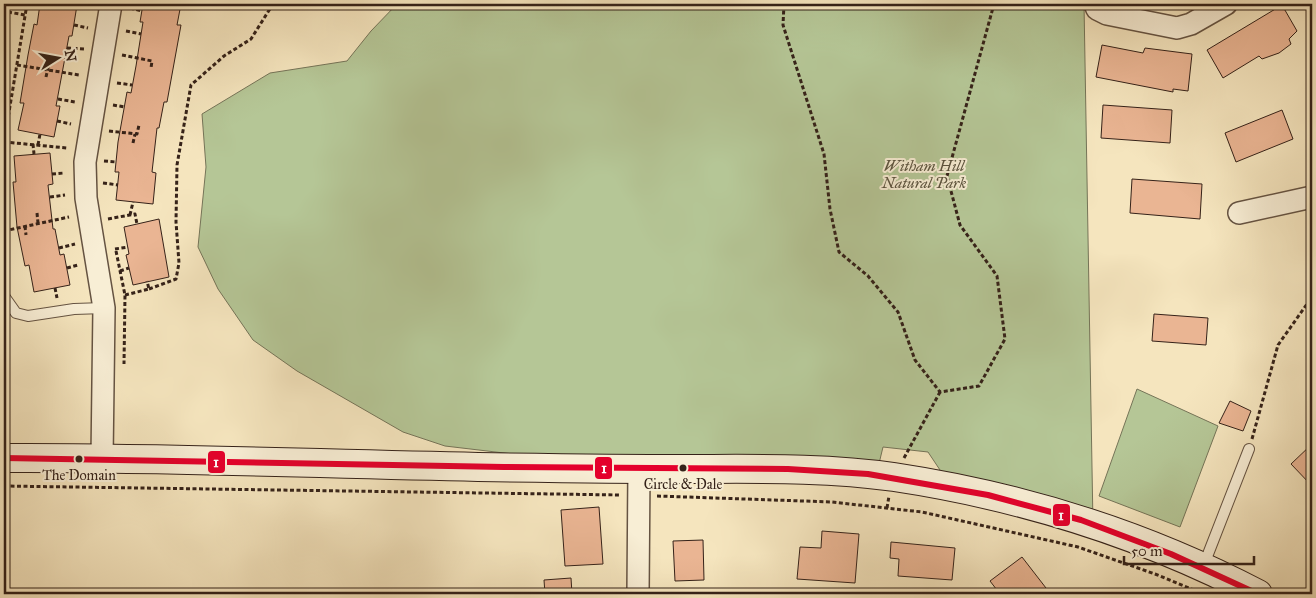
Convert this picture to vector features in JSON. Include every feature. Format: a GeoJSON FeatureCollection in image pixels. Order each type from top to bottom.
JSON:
{"type":"FeatureCollection","features":[{"type":"Feature","properties":{"kind":"main road"},"geometry":{"type":"LineString","coordinates":[[4,458],[102,458],[640,469],[788,469],[894,478],[991,496],[1053,511],[1123,535],[1203,581],[1258,594]]}},
{"type":"Feature","properties":{"kind":"street"},"geometry":{"type":"LineString","coordinates":[[1095,4],[1097,9],[1106,14],[1177,28],[1191,24],[1226,4]]}},
{"type":"Feature","properties":{"kind":"street"},"geometry":{"type":"LineString","coordinates":[[102,458],[104,308],[86,198],[85,162],[125,7]]}},
{"type":"Feature","properties":{"kind":"street"},"geometry":{"type":"LineString","coordinates":[[1239,213],[1312,197]]}},
{"type":"Feature","properties":{"kind":"street"},"geometry":{"type":"LineString","coordinates":[[638,594],[640,469]]}},
{"type":"Feature","properties":{"kind":"lane"},"geometry":{"type":"LineString","coordinates":[[4,296],[16,313],[28,316],[74,309],[104,308]]}},
{"type":"Feature","properties":{"kind":"lane"},"geometry":{"type":"LineString","coordinates":[[1203,581],[1249,449]]}},
{"type":"Feature","properties":{"kind":"path"},"geometry":{"type":"LineString","coordinates":[[27,4],[4,142],[67,148]]}},
{"type":"Feature","properties":{"kind":"path"},"geometry":{"type":"LineString","coordinates":[[124,294],[149,289],[176,279],[179,263],[176,222],[177,165],[191,85],[224,56],[251,39],[274,4]]}},
{"type":"Feature","properties":{"kind":"path"},"geometry":{"type":"LineString","coordinates":[[784,4],[783,24],[824,154],[830,209],[839,252],[868,276],[898,312],[915,360],[940,392]]}},
{"type":"Feature","properties":{"kind":"path"},"geometry":{"type":"LineString","coordinates":[[940,392],[978,386],[1005,339],[997,276],[960,225],[947,176],[994,4]]}},
{"type":"Feature","properties":{"kind":"path"},"geometry":{"type":"LineString","coordinates":[[125,7],[142,11]]}},
{"type":"Feature","properties":{"kind":"path"},"geometry":{"type":"LineString","coordinates":[[8,12],[25,15]]}},
{"type":"Feature","properties":{"kind":"path"},"geometry":{"type":"LineString","coordinates":[[124,40],[127,22]]}},
{"type":"Feature","properties":{"kind":"path"},"geometry":{"type":"LineString","coordinates":[[74,25],[88,28]]}},
{"type":"Feature","properties":{"kind":"path"},"geometry":{"type":"LineString","coordinates":[[126,31],[141,34]]}},
{"type":"Feature","properties":{"kind":"path"},"geometry":{"type":"LineString","coordinates":[[67,48],[84,49]]}},
{"type":"Feature","properties":{"kind":"path"},"geometry":{"type":"LineString","coordinates":[[121,61],[123,49]]}},
{"type":"Feature","properties":{"kind":"path"},"geometry":{"type":"LineString","coordinates":[[122,55],[152,60],[151,68]]}},
{"type":"Feature","properties":{"kind":"path"},"geometry":{"type":"LineString","coordinates":[[46,77],[50,59]]}},
{"type":"Feature","properties":{"kind":"path"},"geometry":{"type":"LineString","coordinates":[[17,65],[79,75]]}},
{"type":"Feature","properties":{"kind":"path"},"geometry":{"type":"LineString","coordinates":[[119,75],[117,85],[132,84]]}},
{"type":"Feature","properties":{"kind":"path"},"geometry":{"type":"LineString","coordinates":[[112,110],[115,96]]}},
{"type":"Feature","properties":{"kind":"path"},"geometry":{"type":"LineString","coordinates":[[58,98],[75,102]]}},
{"type":"Feature","properties":{"kind":"path"},"geometry":{"type":"LineString","coordinates":[[113,105],[125,107]]}},
{"type":"Feature","properties":{"kind":"path"},"geometry":{"type":"LineString","coordinates":[[57,121],[71,124]]}},
{"type":"Feature","properties":{"kind":"path"},"geometry":{"type":"LineString","coordinates":[[108,138],[110,123]]}},
{"type":"Feature","properties":{"kind":"path"},"geometry":{"type":"LineString","coordinates":[[134,143],[139,125]]}},
{"type":"Feature","properties":{"kind":"path"},"geometry":{"type":"LineString","coordinates":[[109,131],[135,134]]}},
{"type":"Feature","properties":{"kind":"path"},"geometry":{"type":"LineString","coordinates":[[34,154],[35,145],[40,134]]}},
{"type":"Feature","properties":{"kind":"path"},"geometry":{"type":"LineString","coordinates":[[104,166],[104,160],[116,162]]}},
{"type":"Feature","properties":{"kind":"path"},"geometry":{"type":"LineString","coordinates":[[52,174],[64,173]]}},
{"type":"Feature","properties":{"kind":"path"},"geometry":{"type":"LineString","coordinates":[[103,191],[103,182],[118,185]]}},
{"type":"Feature","properties":{"kind":"path"},"geometry":{"type":"LineString","coordinates":[[50,197],[65,195]]}},
{"type":"Feature","properties":{"kind":"path"},"geometry":{"type":"LineString","coordinates":[[130,215],[133,202]]}},
{"type":"Feature","properties":{"kind":"path"},"geometry":{"type":"LineString","coordinates":[[36,213],[38,223]]}},
{"type":"Feature","properties":{"kind":"path"},"geometry":{"type":"LineString","coordinates":[[107,213],[110,229]]}},
{"type":"Feature","properties":{"kind":"path"},"geometry":{"type":"LineString","coordinates":[[108,219],[135,214],[137,224]]}},
{"type":"Feature","properties":{"kind":"path"},"geometry":{"type":"LineString","coordinates":[[4,231],[69,217]]}},
{"type":"Feature","properties":{"kind":"path"},"geometry":{"type":"LineString","coordinates":[[25,226],[26,235]]}},
{"type":"Feature","properties":{"kind":"path"},"geometry":{"type":"LineString","coordinates":[[59,248],[75,244]]}},
{"type":"Feature","properties":{"kind":"path"},"geometry":{"type":"LineString","coordinates":[[114,244],[124,294],[123,371]]}},
{"type":"Feature","properties":{"kind":"path"},"geometry":{"type":"LineString","coordinates":[[115,249],[128,246]]}},
{"type":"Feature","properties":{"kind":"path"},"geometry":{"type":"LineString","coordinates":[[67,268],[80,265]]}},
{"type":"Feature","properties":{"kind":"path"},"geometry":{"type":"LineString","coordinates":[[120,271],[129,268]]}},
{"type":"Feature","properties":{"kind":"path"},"geometry":{"type":"LineString","coordinates":[[148,282],[149,289]]}},
{"type":"Feature","properties":{"kind":"path"},"geometry":{"type":"LineString","coordinates":[[55,288],[57,298]]}},
{"type":"Feature","properties":{"kind":"path"},"geometry":{"type":"LineString","coordinates":[[1249,449],[1278,345],[1312,297]]}},
{"type":"Feature","properties":{"kind":"path"},"geometry":{"type":"LineString","coordinates":[[887,508],[894,478],[940,392]]}},
{"type":"Feature","properties":{"kind":"path"},"geometry":{"type":"LineString","coordinates":[[4,486],[134,486],[622,495]]}},
{"type":"Feature","properties":{"kind":"path"},"geometry":{"type":"LineString","coordinates":[[654,496],[832,502],[922,512],[1078,547],[1155,574],[1203,581]]}},
{"type":"Feature","properties":{"kind":"green space","name":"Witham Hill Natural Park"},"geometry":{"type":"Polygon","coordinates":[[[397,4],[1084,4],[1093,525],[952,488],[928,452],[883,447],[876,476],[639,469],[445,446],[403,432],[297,371],[253,340],[218,289],[198,247],[206,167],[202,114],[270,73],[347,61],[371,31],[397,4]]]}},
{"type":"Feature","properties":{"kind":"green space"},"geometry":{"type":"Polygon","coordinates":[[[1137,389],[1218,426],[1180,527],[1099,496],[1137,389]]]}},
{"type":"Feature","properties":{"kind":"building"},"geometry":{"type":"Polygon","coordinates":[[[40,4],[77,5],[72,36],[69,36],[56,106],[60,106],[54,137],[18,130],[24,103],[20,103],[28,55],[34,24],[37,25],[40,4]]]}},
{"type":"Feature","properties":{"kind":"building"},"geometry":{"type":"Polygon","coordinates":[[[143,4],[181,4],[177,25],[181,25],[167,102],[164,102],[159,128],[157,128],[152,172],[156,173],[153,204],[116,200],[119,172],[115,172],[118,142],[127,92],[131,93],[136,66],[143,22],[140,22],[143,4]]]}},
{"type":"Feature","properties":{"kind":"building"},"geometry":{"type":"Polygon","coordinates":[[[1282,5],[1297,31],[1289,39],[1291,44],[1279,53],[1262,59],[1259,56],[1223,78],[1207,50],[1282,5]]]}},
{"type":"Feature","properties":{"kind":"building"},"geometry":{"type":"Polygon","coordinates":[[[1102,45],[1143,53],[1145,48],[1192,54],[1188,91],[1173,89],[1173,92],[1096,77],[1102,45]]]}},
{"type":"Feature","properties":{"kind":"building"},"geometry":{"type":"Polygon","coordinates":[[[1103,105],[1172,110],[1170,143],[1101,138],[1103,105]]]}},
{"type":"Feature","properties":{"kind":"building"},"geometry":{"type":"Polygon","coordinates":[[[1282,110],[1293,139],[1236,162],[1225,133],[1282,110]]]}},
{"type":"Feature","properties":{"kind":"building"},"geometry":{"type":"Polygon","coordinates":[[[50,153],[53,184],[48,185],[53,229],[55,229],[60,255],[64,254],[70,285],[34,292],[29,265],[25,266],[17,227],[13,182],[16,182],[14,156],[50,153]]]}},
{"type":"Feature","properties":{"kind":"building"},"geometry":{"type":"Polygon","coordinates":[[[1132,179],[1202,184],[1200,219],[1130,213],[1132,179]]]}},
{"type":"Feature","properties":{"kind":"building"},"geometry":{"type":"Polygon","coordinates":[[[159,219],[169,277],[133,285],[126,255],[129,254],[124,227],[159,219]]]}},
{"type":"Feature","properties":{"kind":"building"},"geometry":{"type":"Polygon","coordinates":[[[1154,314],[1208,318],[1206,345],[1152,341],[1154,314]]]}},
{"type":"Feature","properties":{"kind":"building"},"geometry":{"type":"Polygon","coordinates":[[[1230,401],[1251,411],[1243,431],[1219,423],[1230,401]]]}},
{"type":"Feature","properties":{"kind":"building"},"geometry":{"type":"Polygon","coordinates":[[[1312,444],[1312,486],[1291,464],[1312,444]]]}},
{"type":"Feature","properties":{"kind":"building"},"geometry":{"type":"Polygon","coordinates":[[[599,507],[603,564],[565,566],[561,510],[599,507]]]}},
{"type":"Feature","properties":{"kind":"building"},"geometry":{"type":"Polygon","coordinates":[[[822,531],[859,534],[855,583],[797,579],[800,547],[821,548],[822,531]]]}},
{"type":"Feature","properties":{"kind":"building"},"geometry":{"type":"Polygon","coordinates":[[[703,540],[704,580],[675,581],[673,541],[703,540]]]}},
{"type":"Feature","properties":{"kind":"building"},"geometry":{"type":"Polygon","coordinates":[[[891,542],[955,548],[952,580],[898,576],[899,559],[890,558],[891,542]]]}},
{"type":"Feature","properties":{"kind":"building"},"geometry":{"type":"Polygon","coordinates":[[[1022,557],[1046,588],[1038,594],[1000,594],[990,581],[1022,557]]]}},
{"type":"Feature","properties":{"kind":"building"},"geometry":{"type":"Polygon","coordinates":[[[571,578],[572,594],[545,594],[544,580],[571,578]]]}},
{"type":"Feature","properties":{"kind":"transit line","name":"1"},"geometry":{"type":"LineString","coordinates":[[4,458],[504,467],[788,469],[868,474],[988,495],[1081,520],[1171,554],[1258,594]]}},
{"type":"Feature","properties":{"kind":"place","name":"The Domain"},"geometry":{"type":"Point","coordinates":[79,459]}},
{"type":"Feature","properties":{"kind":"place","name":"Circle & Dale"},"geometry":{"type":"Point","coordinates":[683,468]}}]}
